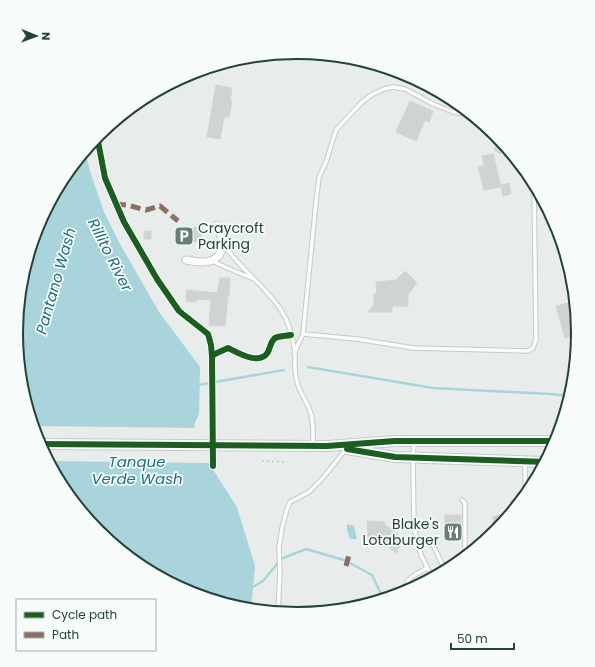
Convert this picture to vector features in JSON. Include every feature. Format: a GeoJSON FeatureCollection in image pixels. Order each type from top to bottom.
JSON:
{"type":"FeatureCollection","features":[{"type":"Feature","properties":{"kind":"main road"},"geometry":{"type":"LineString","coordinates":[[46,444],[327,446],[395,441],[550,441]]}},
{"type":"Feature","properties":{"kind":"main road"},"geometry":{"type":"LineString","coordinates":[[327,446],[395,457],[540,462]]}},
{"type":"Feature","properties":{"kind":"street"},"geometry":{"type":"LineString","coordinates":[[186,260],[195,263],[212,261],[219,256],[222,251],[222,242],[221,234],[217,225]]}},
{"type":"Feature","properties":{"kind":"lane"},"geometry":{"type":"LineString","coordinates":[[294,353],[302,334],[319,177],[326,162],[336,130],[362,102],[384,88],[393,87],[405,89],[433,104],[453,112],[461,113]]}},
{"type":"Feature","properties":{"kind":"lane"},"geometry":{"type":"LineString","coordinates":[[302,334],[357,339],[413,348],[528,352],[533,348],[536,340],[534,195]]}},
{"type":"Feature","properties":{"kind":"lane"},"geometry":{"type":"LineString","coordinates":[[222,242],[231,255],[272,298],[288,321],[294,353],[296,379],[298,387],[312,417],[313,446]]}},
{"type":"Feature","properties":{"kind":"lane"},"geometry":{"type":"LineString","coordinates":[[212,261],[225,268],[252,278]]}},
{"type":"Feature","properties":{"kind":"lane"},"geometry":{"type":"LineString","coordinates":[[414,441],[414,528],[421,555],[430,574]]}},
{"type":"Feature","properties":{"kind":"lane"},"geometry":{"type":"LineString","coordinates":[[278,607],[280,572],[279,548],[282,528],[290,502],[309,492],[347,449]]}},
{"type":"Feature","properties":{"kind":"lane"},"geometry":{"type":"LineString","coordinates":[[525,461],[525,488]]}},
{"type":"Feature","properties":{"kind":"lane"},"geometry":{"type":"LineString","coordinates":[[462,500],[465,503],[465,551]]}},
{"type":"Feature","properties":{"kind":"lane"},"geometry":{"type":"LineString","coordinates":[[433,545],[443,566]]}},
{"type":"Feature","properties":{"kind":"lane"},"geometry":{"type":"LineString","coordinates":[[405,586],[409,578],[427,568]]}},
{"type":"Feature","properties":{"kind":"path"},"geometry":{"type":"LineString","coordinates":[[262,461],[286,462]]}},
{"type":"Feature","properties":{"kind":"path"},"geometry":{"type":"LineString","coordinates":[[424,527],[433,527]]}},
{"type":"Feature","properties":{"kind":"water"},"geometry":{"type":"Polygon","coordinates":[[[87,158],[104,212],[120,244],[159,312],[200,367],[199,414],[194,425],[210,465],[237,507],[255,566],[252,604],[226,599],[192,587],[176,580],[145,562],[103,528],[80,501],[60,471],[44,439],[32,405],[25,369],[23,334],[25,298],[32,262],[51,212],[69,181],[87,158]]]}},
{"type":"Feature","properties":{"kind":"water"},"geometry":{"type":"Polygon","coordinates":[[[347,524],[354,526],[357,539],[350,539],[347,524]]]}},
{"type":"Feature","properties":{"kind":"pier"},"geometry":{"type":"Polygon","coordinates":[[[39,426],[197,428],[211,463],[54,461],[39,426]]]}},
{"type":"Feature","properties":{"kind":"building"},"geometry":{"type":"Polygon","coordinates":[[[216,85],[232,88],[230,101],[232,101],[229,117],[224,117],[220,139],[207,137],[216,85]]]}},
{"type":"Feature","properties":{"kind":"building"},"geometry":{"type":"Polygon","coordinates":[[[410,101],[433,111],[429,122],[425,120],[416,141],[396,132],[410,101]]]}},
{"type":"Feature","properties":{"kind":"building"},"geometry":{"type":"Polygon","coordinates":[[[496,145],[502,151],[501,154],[494,150],[496,145]]]}},
{"type":"Feature","properties":{"kind":"building"},"geometry":{"type":"Polygon","coordinates":[[[493,154],[501,187],[484,190],[478,167],[484,166],[482,156],[493,154]]]}},
{"type":"Feature","properties":{"kind":"building"},"geometry":{"type":"Polygon","coordinates":[[[509,183],[511,194],[503,196],[501,185],[509,183]]]}},
{"type":"Feature","properties":{"kind":"building"},"geometry":{"type":"Polygon","coordinates":[[[194,227],[202,228],[201,242],[193,241],[194,227]]]}},
{"type":"Feature","properties":{"kind":"building"},"geometry":{"type":"Polygon","coordinates":[[[144,231],[151,231],[151,239],[144,239],[144,231]]]}},
{"type":"Feature","properties":{"kind":"building"},"geometry":{"type":"Polygon","coordinates":[[[405,271],[417,283],[408,294],[408,306],[392,306],[392,312],[368,312],[374,305],[374,294],[377,293],[376,282],[396,280],[405,271]]]}},
{"type":"Feature","properties":{"kind":"building"},"geometry":{"type":"Polygon","coordinates":[[[220,278],[230,278],[225,326],[209,325],[211,300],[197,299],[197,302],[186,301],[187,290],[217,293],[220,278]]]}},
{"type":"Feature","properties":{"kind":"building"},"geometry":{"type":"Polygon","coordinates":[[[570,302],[572,336],[565,338],[556,306],[570,302]]]}},
{"type":"Feature","properties":{"kind":"building"},"geometry":{"type":"Polygon","coordinates":[[[504,514],[493,527],[493,517],[504,514]]]}},
{"type":"Feature","properties":{"kind":"building","name":"Blake's Lotaburger"},"geometry":{"type":"Polygon","coordinates":[[[445,515],[461,515],[460,540],[445,540],[445,515]]]}},
{"type":"Feature","properties":{"kind":"building"},"geometry":{"type":"Polygon","coordinates":[[[367,521],[385,522],[385,525],[398,534],[395,540],[401,544],[396,553],[383,542],[376,542],[376,538],[368,538],[367,521]]]}},
{"type":"Feature","properties":{"kind":"waterway"},"geometry":{"type":"LineString","coordinates":[[308,367],[433,388],[565,395]]}},
{"type":"Feature","properties":{"kind":"waterway"},"geometry":{"type":"LineString","coordinates":[[198,385],[284,370]]}},
{"type":"Feature","properties":{"kind":"waterway"},"geometry":{"type":"LineString","coordinates":[[251,587],[263,581],[281,559],[306,549],[344,560],[372,575],[381,595]]}},
{"type":"Feature","properties":{"kind":"marked path"},"geometry":{"type":"LineString","coordinates":[[116,204],[146,210],[160,206],[178,221]]}},
{"type":"Feature","properties":{"kind":"marked path"},"geometry":{"type":"LineString","coordinates":[[346,566],[349,555]]}},
{"type":"Feature","properties":{"kind":"cycle path"},"geometry":{"type":"LineString","coordinates":[[99,144],[105,178],[124,222],[157,279],[179,311],[208,334],[212,356],[228,348],[249,357],[260,358],[268,352],[275,338],[291,335]]}},
{"type":"Feature","properties":{"kind":"cycle path"},"geometry":{"type":"LineString","coordinates":[[212,356],[213,466]]}},
{"type":"Feature","properties":{"kind":"cycle path"},"geometry":{"type":"LineString","coordinates":[[46,444],[327,446],[395,441],[550,441]]}},
{"type":"Feature","properties":{"kind":"cycle path"},"geometry":{"type":"LineString","coordinates":[[347,449],[395,457],[540,462]]}},
{"type":"Feature","properties":{"kind":"place","name":"Craycroft Parking"},"geometry":{"type":"Point","coordinates":[184,236]}},
{"type":"Feature","properties":{"kind":"place","name":"Blake's Lotaburger"},"geometry":{"type":"Point","coordinates":[453,532]}},
{"type":"Feature","properties":{"kind":"water label","name":"Rillito River"},"geometry":{"type":"Point","coordinates":[110,255]}},
{"type":"Feature","properties":{"kind":"water label","name":"Pantano Wash"},"geometry":{"type":"Point","coordinates":[56,281]}},
{"type":"Feature","properties":{"kind":"water label","name":"Tanque Verde Wash"},"geometry":{"type":"Point","coordinates":[137,470]}}]}
